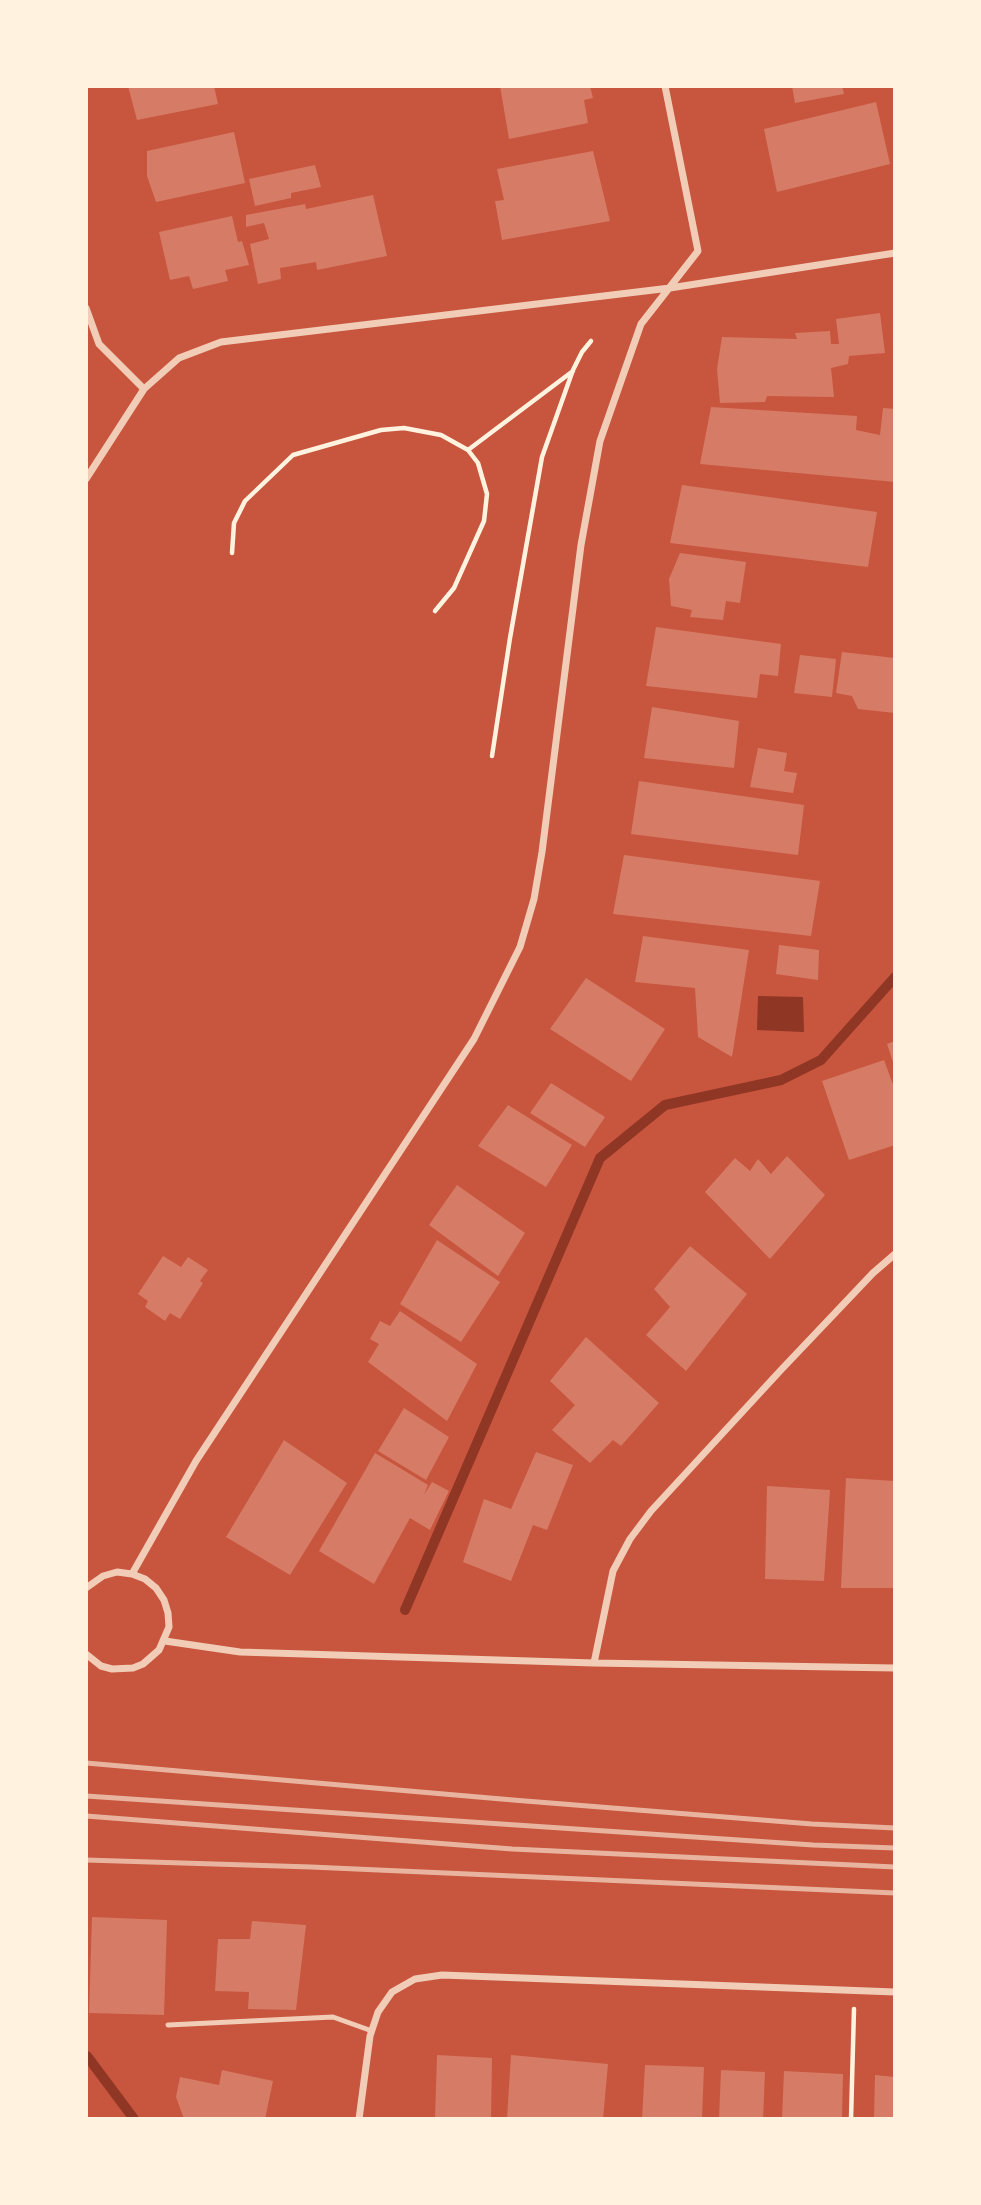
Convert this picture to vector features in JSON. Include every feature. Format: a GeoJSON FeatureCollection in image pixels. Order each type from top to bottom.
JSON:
{"type":"FeatureCollection","features":[{"type":"Feature","properties":{"kind":"street"},"geometry":{"type":"LineString","coordinates":[[132,1574],[196,1461],[474,1039],[520,947],[534,899],[542,852],[581,545],[600,441],[641,324],[698,251],[665,86]]}},
{"type":"Feature","properties":{"kind":"street"},"geometry":{"type":"LineString","coordinates":[[86,479],[144,389],[180,358],[221,342],[670,288],[895,253]]}},
{"type":"Feature","properties":{"kind":"street"},"geometry":{"type":"LineString","coordinates":[[86,309],[99,344],[144,389]]}},
{"type":"Feature","properties":{"kind":"street"},"geometry":{"type":"LineString","coordinates":[[594,1663],[612,1571],[630,1539],[652,1511],[780,1371],[873,1273],[895,1254]]}},
{"type":"Feature","properties":{"kind":"street"},"geometry":{"type":"LineString","coordinates":[[86,1588],[103,1576],[117,1572],[145,1579],[156,1588],[164,1600],[169,1627],[164,1641],[152,1658],[133,1668],[112,1669],[86,1654]]}},
{"type":"Feature","properties":{"kind":"street"},"geometry":{"type":"LineString","coordinates":[[164,1641],[240,1652],[594,1663],[895,1668]]}},
{"type":"Feature","properties":{"kind":"street"},"geometry":{"type":"LineString","coordinates":[[359,2119],[372,2031],[378,2012],[392,1992],[415,1979],[442,1975],[895,1992]]}},
{"type":"Feature","properties":{"kind":"lane"},"geometry":{"type":"LineString","coordinates":[[168,2025],[333,2017],[372,2031]]}},
{"type":"Feature","properties":{"kind":"path"},"geometry":{"type":"LineString","coordinates":[[492,756],[542,457],[573,370],[591,341]]}},
{"type":"Feature","properties":{"kind":"path"},"geometry":{"type":"LineString","coordinates":[[468,450],[573,370]]}},
{"type":"Feature","properties":{"kind":"path"},"geometry":{"type":"LineString","coordinates":[[232,553],[234,523],[245,501],[293,455],[381,430],[404,428],[441,435],[468,450],[478,463],[487,494],[484,521],[454,588],[435,611]]}},
{"type":"Feature","properties":{"kind":"path"},"geometry":{"type":"LineString","coordinates":[[852,2119],[855,1991]]}},
{"type":"Feature","properties":{"kind":"shaded area"},"geometry":{"type":"Polygon","coordinates":[[[758,996],[803,997],[804,1032],[757,1030],[758,996]]]}},
{"type":"Feature","properties":{"kind":"building"},"geometry":{"type":"Polygon","coordinates":[[[128,86],[214,86],[218,104],[137,120],[128,86]]]}},
{"type":"Feature","properties":{"kind":"building"},"geometry":{"type":"Polygon","coordinates":[[[500,86],[590,86],[593,98],[584,100],[588,123],[509,139],[500,86]]]}},
{"type":"Feature","properties":{"kind":"building"},"geometry":{"type":"Polygon","coordinates":[[[792,86],[842,86],[844,94],[795,103],[792,86]]]}},
{"type":"Feature","properties":{"kind":"building"},"geometry":{"type":"Polygon","coordinates":[[[876,102],[890,164],[777,192],[764,129],[876,102]]]}},
{"type":"Feature","properties":{"kind":"building"},"geometry":{"type":"Polygon","coordinates":[[[234,132],[245,183],[156,202],[147,176],[147,151],[234,132]]]}},
{"type":"Feature","properties":{"kind":"building"},"geometry":{"type":"Polygon","coordinates":[[[593,151],[610,221],[502,240],[495,201],[504,200],[497,169],[593,151]]]}},
{"type":"Feature","properties":{"kind":"building"},"geometry":{"type":"Polygon","coordinates":[[[315,165],[321,187],[291,193],[291,198],[255,206],[249,179],[315,165]]]}},
{"type":"Feature","properties":{"kind":"building"},"geometry":{"type":"Polygon","coordinates":[[[373,195],[387,256],[317,270],[316,262],[280,268],[281,279],[258,284],[250,244],[269,239],[264,223],[246,227],[246,215],[305,204],[306,209],[373,195]]]}},
{"type":"Feature","properties":{"kind":"building"},"geometry":{"type":"Polygon","coordinates":[[[232,216],[238,242],[242,241],[249,265],[225,270],[228,281],[193,289],[189,276],[170,280],[159,232],[232,216]]]}},
{"type":"Feature","properties":{"kind":"building"},"geometry":{"type":"Polygon","coordinates":[[[880,313],[885,353],[849,356],[848,364],[831,368],[834,397],[767,396],[765,402],[720,403],[717,369],[722,337],[797,339],[795,333],[830,331],[831,344],[839,344],[836,319],[880,313]]]}},
{"type":"Feature","properties":{"kind":"building"},"geometry":{"type":"Polygon","coordinates":[[[711,407],[857,416],[856,430],[880,435],[883,408],[895,409],[895,482],[700,464],[711,407]]]}},
{"type":"Feature","properties":{"kind":"building"},"geometry":{"type":"Polygon","coordinates":[[[682,485],[877,512],[868,567],[670,543],[682,485]]]}},
{"type":"Feature","properties":{"kind":"building"},"geometry":{"type":"Polygon","coordinates":[[[680,553],[746,562],[740,603],[726,601],[723,620],[690,617],[692,610],[671,606],[669,579],[680,553]]]}},
{"type":"Feature","properties":{"kind":"building"},"geometry":{"type":"Polygon","coordinates":[[[656,627],[781,644],[778,676],[760,674],[757,698],[646,686],[656,627]]]}},
{"type":"Feature","properties":{"kind":"building"},"geometry":{"type":"Polygon","coordinates":[[[842,652],[895,658],[895,713],[858,709],[852,696],[836,693],[842,652]]]}},
{"type":"Feature","properties":{"kind":"building"},"geometry":{"type":"Polygon","coordinates":[[[800,655],[836,659],[832,697],[794,693],[800,655]]]}},
{"type":"Feature","properties":{"kind":"building"},"geometry":{"type":"Polygon","coordinates":[[[652,707],[739,721],[734,768],[644,758],[652,707]]]}},
{"type":"Feature","properties":{"kind":"building"},"geometry":{"type":"Polygon","coordinates":[[[758,748],[787,753],[784,771],[797,773],[793,793],[750,787],[758,748]]]}},
{"type":"Feature","properties":{"kind":"building"},"geometry":{"type":"Polygon","coordinates":[[[639,781],[804,805],[798,855],[631,834],[639,781]]]}},
{"type":"Feature","properties":{"kind":"building"},"geometry":{"type":"Polygon","coordinates":[[[624,855],[820,881],[811,936],[613,914],[624,855]]]}},
{"type":"Feature","properties":{"kind":"building"},"geometry":{"type":"Polygon","coordinates":[[[643,936],[749,950],[732,1057],[698,1037],[695,988],[635,982],[643,936]]]}},
{"type":"Feature","properties":{"kind":"building"},"geometry":{"type":"Polygon","coordinates":[[[779,945],[819,950],[818,980],[776,974],[779,945]]]}},
{"type":"Feature","properties":{"kind":"building"},"geometry":{"type":"Polygon","coordinates":[[[586,978],[665,1029],[631,1081],[550,1029],[586,978]]]}},
{"type":"Feature","properties":{"kind":"building"},"geometry":{"type":"Polygon","coordinates":[[[895,1041],[895,1068],[887,1044],[895,1041]]]}},
{"type":"Feature","properties":{"kind":"building"},"geometry":{"type":"Polygon","coordinates":[[[884,1060],[895,1090],[895,1145],[849,1160],[822,1081],[884,1060]]]}},
{"type":"Feature","properties":{"kind":"building"},"geometry":{"type":"Polygon","coordinates":[[[551,1083],[605,1117],[585,1147],[530,1113],[551,1083]]]}},
{"type":"Feature","properties":{"kind":"building"},"geometry":{"type":"Polygon","coordinates":[[[508,1105],[572,1145],[546,1187],[478,1146],[508,1105]]]}},
{"type":"Feature","properties":{"kind":"building"},"geometry":{"type":"Polygon","coordinates":[[[787,1156],[825,1195],[770,1259],[705,1192],[735,1158],[750,1171],[758,1159],[771,1174],[787,1156]]]}},
{"type":"Feature","properties":{"kind":"building"},"geometry":{"type":"Polygon","coordinates":[[[457,1185],[525,1233],[498,1276],[429,1225],[457,1185]]]}},
{"type":"Feature","properties":{"kind":"building"},"geometry":{"type":"Polygon","coordinates":[[[437,1240],[500,1282],[461,1342],[400,1304],[437,1240]]]}},
{"type":"Feature","properties":{"kind":"building"},"geometry":{"type":"Polygon","coordinates":[[[690,1246],[747,1294],[686,1371],[646,1335],[670,1307],[654,1289],[690,1246]]]}},
{"type":"Feature","properties":{"kind":"building"},"geometry":{"type":"Polygon","coordinates":[[[163,1256],[181,1267],[188,1257],[208,1270],[200,1281],[203,1283],[180,1319],[170,1313],[165,1321],[145,1307],[148,1301],[138,1294],[163,1256]]]}},
{"type":"Feature","properties":{"kind":"building"},"geometry":{"type":"Polygon","coordinates":[[[400,1311],[477,1364],[447,1421],[368,1362],[379,1344],[370,1339],[380,1321],[390,1326],[400,1311]]]}},
{"type":"Feature","properties":{"kind":"building"},"geometry":{"type":"Polygon","coordinates":[[[586,1337],[659,1403],[621,1446],[613,1440],[590,1463],[552,1430],[575,1405],[550,1381],[586,1337]]]}},
{"type":"Feature","properties":{"kind":"building"},"geometry":{"type":"Polygon","coordinates":[[[404,1408],[449,1437],[426,1480],[378,1451],[404,1408]]]}},
{"type":"Feature","properties":{"kind":"building"},"geometry":{"type":"Polygon","coordinates":[[[284,1440],[347,1483],[290,1575],[226,1537],[284,1440]]]}},
{"type":"Feature","properties":{"kind":"building"},"geometry":{"type":"Polygon","coordinates":[[[536,1452],[573,1465],[547,1530],[533,1525],[511,1581],[463,1562],[484,1499],[511,1509],[536,1452]]]}},
{"type":"Feature","properties":{"kind":"building"},"geometry":{"type":"Polygon","coordinates":[[[375,1453],[428,1485],[424,1495],[432,1482],[449,1491],[430,1530],[410,1518],[374,1584],[319,1551],[375,1453]]]}},
{"type":"Feature","properties":{"kind":"building"},"geometry":{"type":"Polygon","coordinates":[[[846,1478],[895,1481],[893,1588],[841,1588],[846,1478]]]}},
{"type":"Feature","properties":{"kind":"building"},"geometry":{"type":"Polygon","coordinates":[[[767,1486],[830,1490],[824,1581],[765,1579],[767,1486]]]}},
{"type":"Feature","properties":{"kind":"building"},"geometry":{"type":"Polygon","coordinates":[[[92,1917],[167,1920],[164,2015],[89,2013],[92,1917]]]}},
{"type":"Feature","properties":{"kind":"building"},"geometry":{"type":"Polygon","coordinates":[[[252,1921],[306,1925],[296,2010],[248,2009],[249,1992],[215,1991],[218,1939],[250,1939],[252,1921]]]}},
{"type":"Feature","properties":{"kind":"building"},"geometry":{"type":"Polygon","coordinates":[[[437,2055],[492,2058],[491,2119],[435,2119],[437,2055]]]}},
{"type":"Feature","properties":{"kind":"building"},"geometry":{"type":"Polygon","coordinates":[[[511,2055],[608,2064],[603,2119],[507,2119],[511,2055]]]}},
{"type":"Feature","properties":{"kind":"building"},"geometry":{"type":"Polygon","coordinates":[[[645,2065],[704,2067],[702,2119],[642,2119],[645,2065]]]}},
{"type":"Feature","properties":{"kind":"building"},"geometry":{"type":"Polygon","coordinates":[[[222,2070],[273,2081],[265,2119],[184,2119],[176,2097],[180,2077],[219,2085],[222,2070]]]}},
{"type":"Feature","properties":{"kind":"building"},"geometry":{"type":"Polygon","coordinates":[[[721,2070],[765,2072],[763,2119],[719,2119],[721,2070]]]}},
{"type":"Feature","properties":{"kind":"building"},"geometry":{"type":"Polygon","coordinates":[[[784,2071],[843,2074],[842,2119],[782,2119],[784,2071]]]}},
{"type":"Feature","properties":{"kind":"building"},"geometry":{"type":"Polygon","coordinates":[[[875,2075],[895,2077],[895,2119],[874,2119],[875,2075]]]}},
{"type":"Feature","properties":{"kind":"waterway"},"geometry":{"type":"LineString","coordinates":[[405,1610],[600,1158],[665,1105],[781,1080],[821,1060],[895,977]]}},
{"type":"Feature","properties":{"kind":"waterway"},"geometry":{"type":"LineString","coordinates":[[87,2056],[134,2119]]}},
{"type":"Feature","properties":{"kind":"railway"},"geometry":{"type":"LineString","coordinates":[[86,1763],[513,1800],[895,1828]]}},
{"type":"Feature","properties":{"kind":"railway"},"geometry":{"type":"LineString","coordinates":[[86,1796],[813,1845],[895,1848]]}},
{"type":"Feature","properties":{"kind":"railway"},"geometry":{"type":"LineString","coordinates":[[86,1816],[512,1849],[895,1867]]}},
{"type":"Feature","properties":{"kind":"railway"},"geometry":{"type":"LineString","coordinates":[[86,1860],[311,1867],[895,1893]]}}]}
